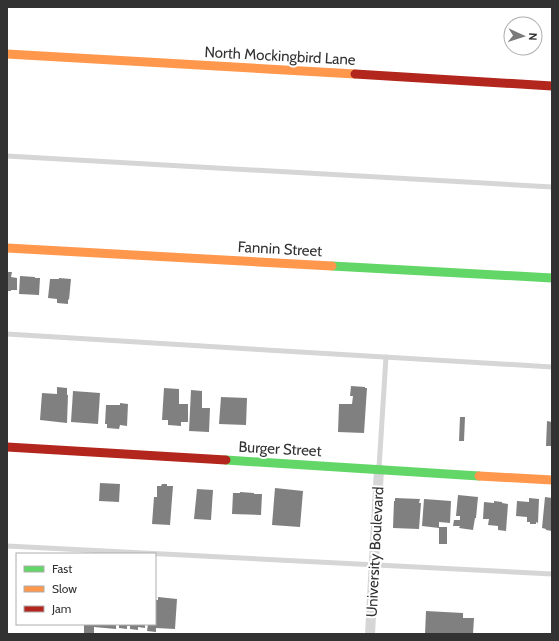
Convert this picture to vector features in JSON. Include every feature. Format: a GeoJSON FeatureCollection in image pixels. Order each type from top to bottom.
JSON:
{"type":"FeatureCollection","features":[{"type":"Feature","properties":{"kind":"street","name":"North Mockingbird Lane"},"geometry":{"type":"LineString","coordinates":[[7,54],[552,86]]}},
{"type":"Feature","properties":{"kind":"street","name":"Fannin Street"},"geometry":{"type":"LineString","coordinates":[[7,248],[552,278]]}},
{"type":"Feature","properties":{"kind":"street","name":"Burger Street"},"geometry":{"type":"LineString","coordinates":[[7,447],[552,480]]}},
{"type":"Feature","properties":{"kind":"street","name":"University Boulevard"},"geometry":{"type":"LineString","coordinates":[[370,634],[379,469]]}},
{"type":"Feature","properties":{"kind":"lane"},"geometry":{"type":"LineString","coordinates":[[7,156],[552,187]]}},
{"type":"Feature","properties":{"kind":"lane"},"geometry":{"type":"LineString","coordinates":[[7,334],[552,367]]}},
{"type":"Feature","properties":{"kind":"lane"},"geometry":{"type":"LineString","coordinates":[[379,469],[386,357]]}},
{"type":"Feature","properties":{"kind":"lane"},"geometry":{"type":"LineString","coordinates":[[7,546],[142,553]]}},
{"type":"Feature","properties":{"kind":"lane"},"geometry":{"type":"LineString","coordinates":[[156,554],[552,574]]}},
{"type":"Feature","properties":{"kind":"building"},"geometry":{"type":"Polygon","coordinates":[[[7,272],[12,272],[11,277],[17,278],[17,290],[7,291],[7,272]]]}},
{"type":"Feature","properties":{"kind":"building"},"geometry":{"type":"Polygon","coordinates":[[[20,276],[40,278],[39,295],[19,294],[20,276]]]}},
{"type":"Feature","properties":{"kind":"building"},"geometry":{"type":"Polygon","coordinates":[[[50,279],[71,279],[68,304],[57,303],[57,299],[48,298],[50,279]]]}},
{"type":"Feature","properties":{"kind":"building"},"geometry":{"type":"Polygon","coordinates":[[[351,386],[367,388],[364,433],[338,432],[339,404],[352,404],[353,396],[350,396],[351,386]]]}},
{"type":"Feature","properties":{"kind":"building"},"geometry":{"type":"Polygon","coordinates":[[[57,387],[67,388],[67,423],[40,420],[42,393],[57,394],[57,387]]]}},
{"type":"Feature","properties":{"kind":"building"},"geometry":{"type":"Polygon","coordinates":[[[164,388],[179,389],[179,404],[188,404],[188,422],[181,422],[181,426],[168,425],[168,420],[162,420],[164,388]]]}},
{"type":"Feature","properties":{"kind":"building"},"geometry":{"type":"Polygon","coordinates":[[[191,390],[202,391],[202,408],[210,408],[209,432],[189,431],[191,390]]]}},
{"type":"Feature","properties":{"kind":"building"},"geometry":{"type":"Polygon","coordinates":[[[73,391],[100,393],[98,424],[71,422],[73,391]]]}},
{"type":"Feature","properties":{"kind":"building"},"geometry":{"type":"Polygon","coordinates":[[[221,397],[247,398],[246,425],[219,424],[221,397]]]}},
{"type":"Feature","properties":{"kind":"building"},"geometry":{"type":"Polygon","coordinates":[[[120,403],[128,404],[127,426],[120,425],[119,429],[107,428],[107,424],[105,424],[106,405],[120,405],[120,403]]]}},
{"type":"Feature","properties":{"kind":"building"},"geometry":{"type":"Polygon","coordinates":[[[460,417],[465,417],[464,441],[459,441],[460,417]]]}},
{"type":"Feature","properties":{"kind":"building"},"geometry":{"type":"Polygon","coordinates":[[[547,421],[552,422],[552,446],[546,446],[547,421]]]}},
{"type":"Feature","properties":{"kind":"building"},"geometry":{"type":"Polygon","coordinates":[[[100,483],[120,484],[119,502],[99,501],[100,483]]]}},
{"type":"Feature","properties":{"kind":"building"},"geometry":{"type":"Polygon","coordinates":[[[162,484],[173,486],[170,525],[152,524],[154,497],[157,497],[157,486],[161,486],[162,484]]]}},
{"type":"Feature","properties":{"kind":"building"},"geometry":{"type":"Polygon","coordinates":[[[275,488],[303,491],[300,527],[272,525],[275,488]]]}},
{"type":"Feature","properties":{"kind":"building"},"geometry":{"type":"Polygon","coordinates":[[[197,489],[213,490],[211,520],[194,519],[197,489]]]}},
{"type":"Feature","properties":{"kind":"building"},"geometry":{"type":"Polygon","coordinates":[[[240,492],[262,494],[261,515],[232,514],[233,493],[240,492]]]}},
{"type":"Feature","properties":{"kind":"building"},"geometry":{"type":"Polygon","coordinates":[[[458,495],[478,497],[473,530],[459,528],[460,526],[453,526],[454,520],[460,520],[460,516],[456,516],[458,495]]]}},
{"type":"Feature","properties":{"kind":"building"},"geometry":{"type":"Polygon","coordinates":[[[545,497],[552,498],[552,531],[542,528],[545,497]]]}},
{"type":"Feature","properties":{"kind":"building"},"geometry":{"type":"Polygon","coordinates":[[[395,498],[420,499],[419,529],[393,528],[395,498]]]}},
{"type":"Feature","properties":{"kind":"building"},"geometry":{"type":"Polygon","coordinates":[[[529,498],[539,499],[538,523],[536,522],[536,524],[530,524],[530,522],[527,522],[527,517],[516,516],[517,501],[529,502],[529,498]]]}},
{"type":"Feature","properties":{"kind":"building"},"geometry":{"type":"Polygon","coordinates":[[[424,499],[451,501],[450,523],[439,522],[439,527],[447,527],[447,544],[439,544],[439,528],[422,526],[424,499]]]}},
{"type":"Feature","properties":{"kind":"building"},"geometry":{"type":"Polygon","coordinates":[[[494,501],[508,504],[506,531],[498,530],[498,526],[488,525],[489,519],[483,519],[484,502],[494,503],[494,501]]]}},
{"type":"Feature","properties":{"kind":"building"},"geometry":{"type":"Polygon","coordinates":[[[158,597],[177,599],[175,629],[156,628],[156,632],[147,631],[148,625],[156,625],[156,600],[158,600],[158,597]]]}},
{"type":"Feature","properties":{"kind":"building"},"geometry":{"type":"Polygon","coordinates":[[[426,611],[463,613],[463,618],[474,618],[473,634],[425,634],[426,611]]]}},
{"type":"Feature","properties":{"kind":"building"},"geometry":{"type":"Polygon","coordinates":[[[84,625],[116,625],[116,629],[94,627],[94,634],[84,634],[84,625]]]}},
{"type":"Feature","properties":{"kind":"building"},"geometry":{"type":"Polygon","coordinates":[[[119,625],[145,625],[145,628],[138,627],[138,630],[130,629],[130,626],[127,626],[127,629],[119,628],[119,625]]]}},
{"type":"Feature","properties":{"kind":"traffic: fast"},"geometry":{"type":"LineString","coordinates":[[332,266],[552,278]]}},
{"type":"Feature","properties":{"kind":"traffic: fast"},"geometry":{"type":"LineString","coordinates":[[226,460],[479,476]]}},
{"type":"Feature","properties":{"kind":"traffic: slow"},"geometry":{"type":"LineString","coordinates":[[7,54],[355,74]]}},
{"type":"Feature","properties":{"kind":"traffic: slow"},"geometry":{"type":"LineString","coordinates":[[7,248],[332,266]]}},
{"type":"Feature","properties":{"kind":"traffic: slow"},"geometry":{"type":"LineString","coordinates":[[479,476],[552,480]]}},
{"type":"Feature","properties":{"kind":"traffic: jam"},"geometry":{"type":"LineString","coordinates":[[355,74],[552,86]]}},
{"type":"Feature","properties":{"kind":"traffic: jam"},"geometry":{"type":"LineString","coordinates":[[7,447],[226,460]]}}]}
